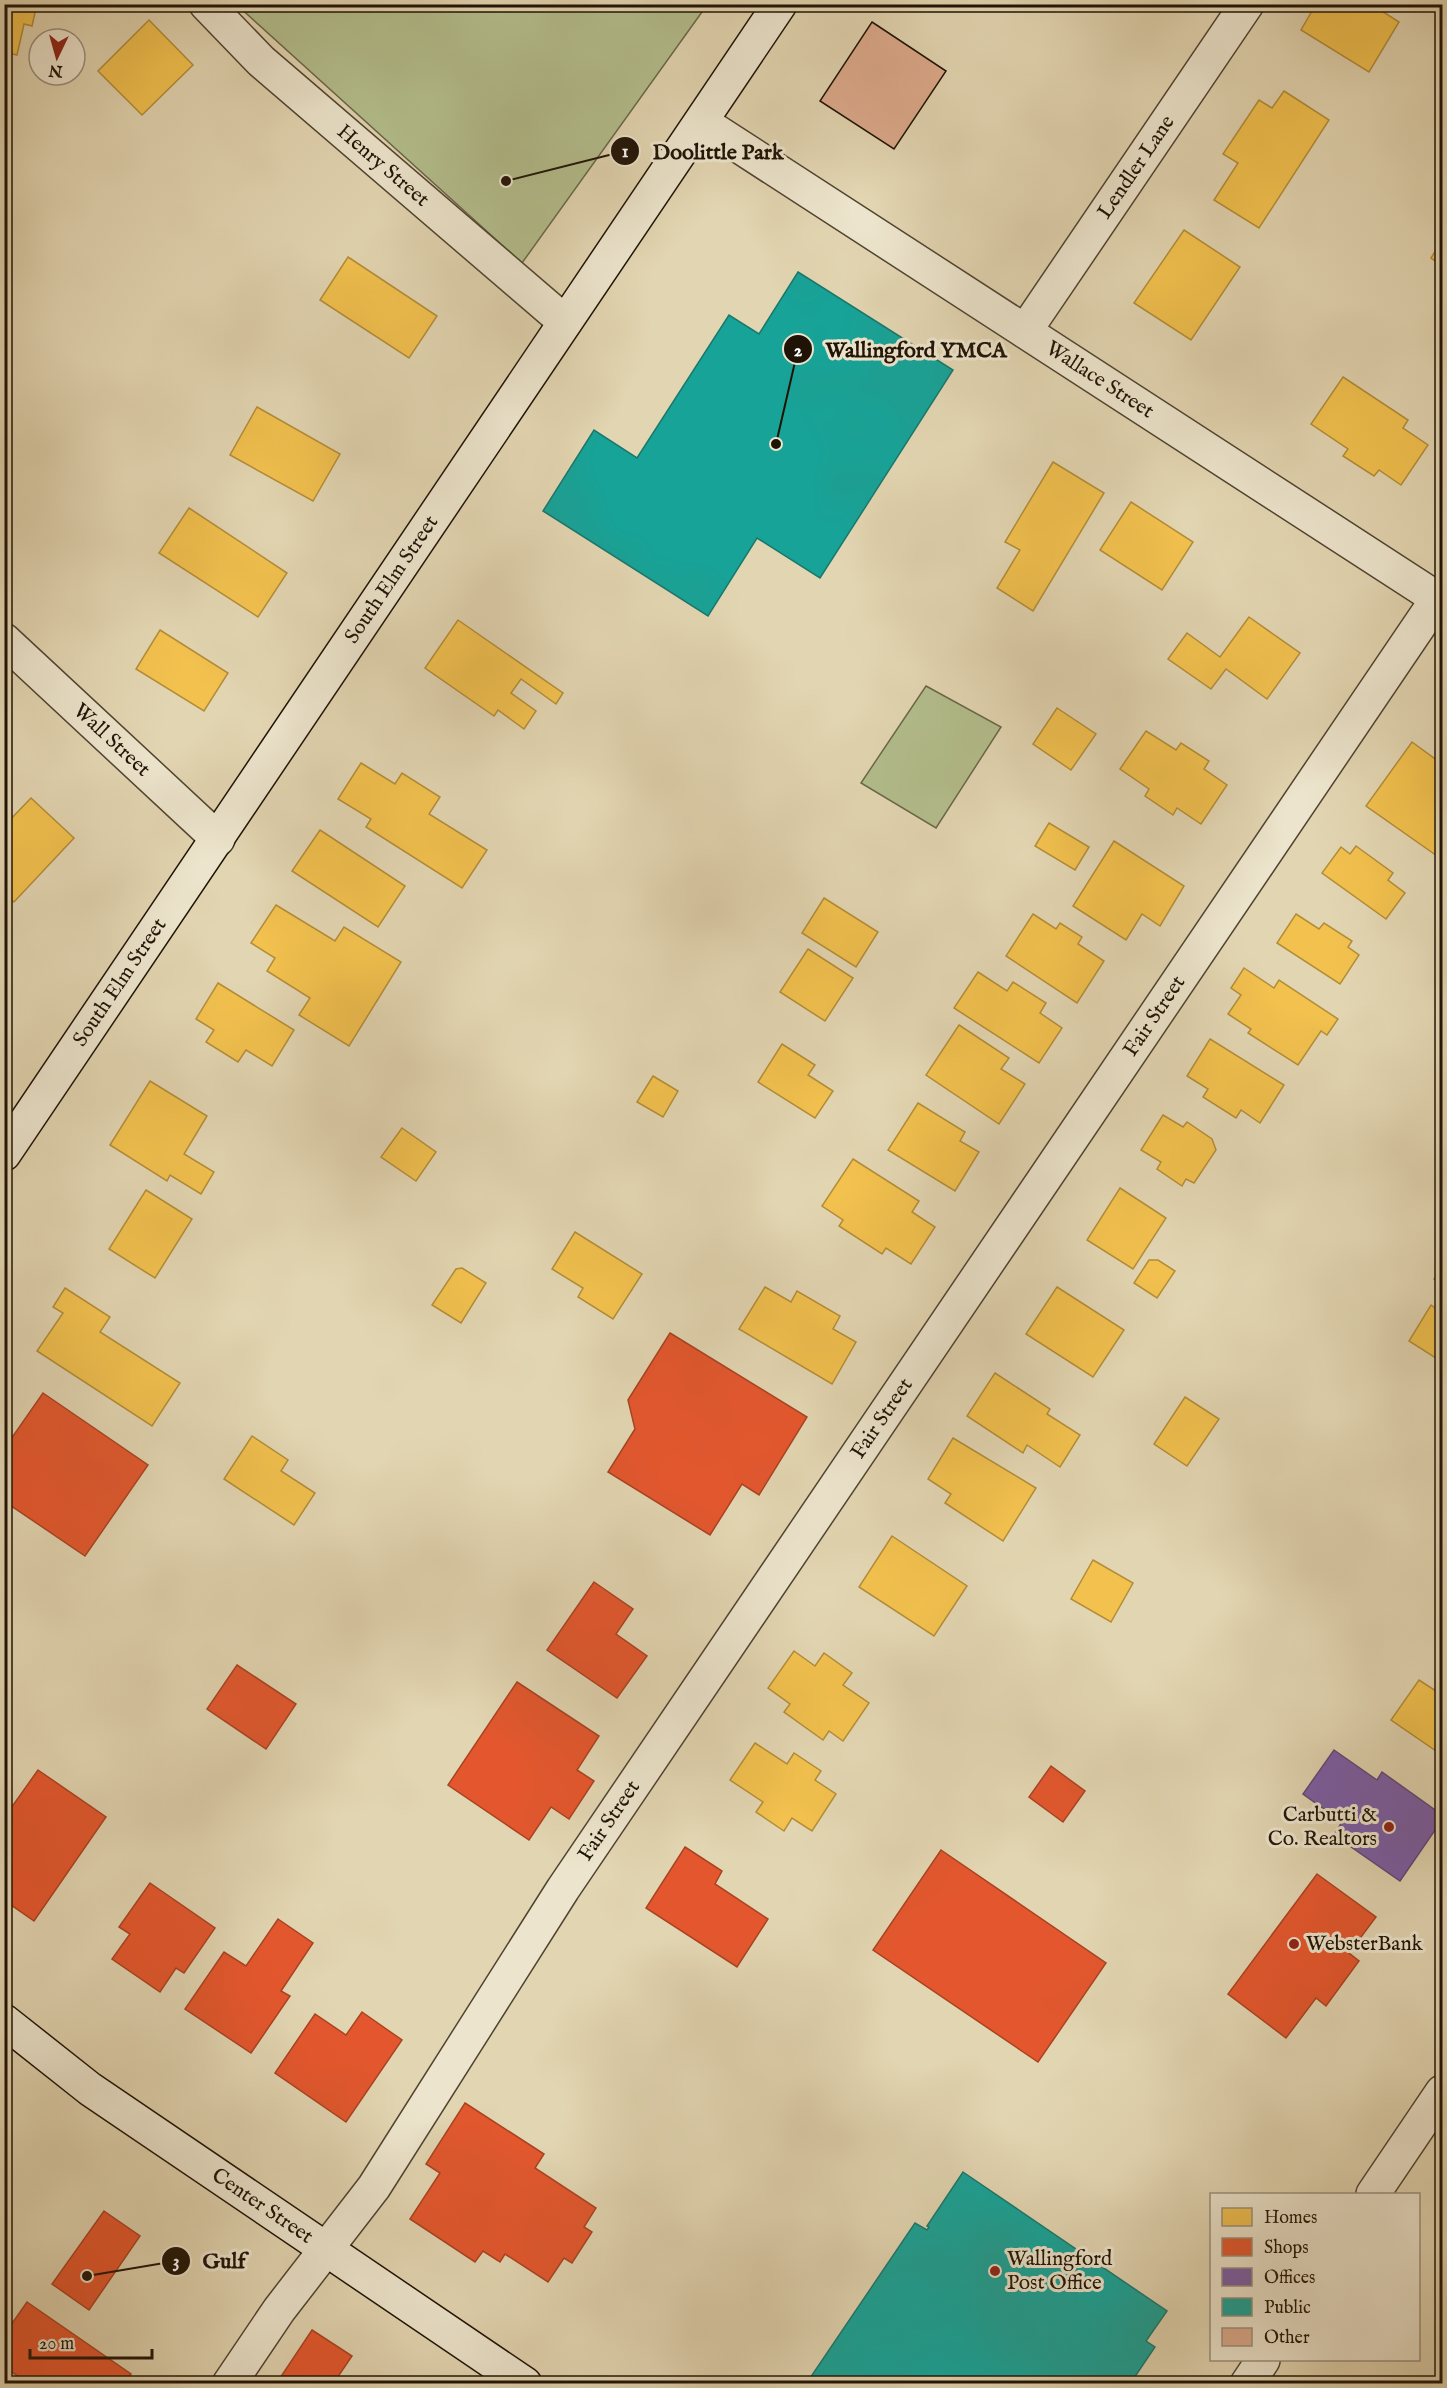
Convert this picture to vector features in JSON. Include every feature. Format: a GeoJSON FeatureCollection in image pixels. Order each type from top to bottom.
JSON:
{"type":"FeatureCollection","features":[{"type":"Feature","properties":{"kind":"street","name":"Henry Street"},"geometry":{"type":"LineString","coordinates":[[206,4],[261,61],[566,322]]}},
{"type":"Feature","properties":{"kind":"street","name":"South Elm Street"},"geometry":{"type":"LineString","coordinates":[[4,1154],[780,4]]}},
{"type":"Feature","properties":{"kind":"street","name":"Lendler Lane"},"geometry":{"type":"LineString","coordinates":[[1025,331],[1247,4]]}},
{"type":"Feature","properties":{"kind":"street","name":"Wallace Street"},"geometry":{"type":"LineString","coordinates":[[702,122],[1440,595]]}},
{"type":"Feature","properties":{"kind":"street","name":"Fair Street"},"geometry":{"type":"LineString","coordinates":[[230,2384],[279,2310],[374,2187],[570,1880],[1440,595]]}},
{"type":"Feature","properties":{"kind":"street","name":"Wall Street"},"geometry":{"type":"LineString","coordinates":[[4,640],[218,839]]}},
{"type":"Feature","properties":{"kind":"street","name":"Center Street"},"geometry":{"type":"LineString","coordinates":[[4,2021],[90,2089],[525,2384]]}},
{"type":"Feature","properties":{"kind":"street"},"geometry":{"type":"LineString","coordinates":[[1374,2193],[1443,2092]]}},
{"type":"Feature","properties":{"kind":"street"},"geometry":{"type":"LineString","coordinates":[[1247,2384],[1262,2361]]}},
{"type":"Feature","properties":{"kind":"green space"},"geometry":{"type":"Polygon","coordinates":[[[237,5],[707,5],[522,263],[237,5]]]}},
{"type":"Feature","properties":{"kind":"green space"},"geometry":{"type":"Polygon","coordinates":[[[926,686],[1001,727],[936,828],[861,783],[926,686]]]}},
{"type":"Feature","properties":{"kind":"building: Homes"},"geometry":{"type":"Polygon","coordinates":[[[4,4],[37,4],[32,26],[24,24],[17,55],[4,52],[4,4]]]}},
{"type":"Feature","properties":{"kind":"building: Homes"},"geometry":{"type":"Polygon","coordinates":[[[1316,4],[1371,4],[1399,22],[1369,72],[1301,30],[1316,4]]]}},
{"type":"Feature","properties":{"kind":"building: Homes"},"geometry":{"type":"Polygon","coordinates":[[[149,20],[193,65],[142,115],[98,71],[149,20]]]}},
{"type":"Feature","properties":{"kind":"building: Homes"},"geometry":{"type":"Polygon","coordinates":[[[1284,91],[1329,120],[1259,228],[1214,200],[1238,163],[1223,154],[1259,100],[1272,108],[1284,91]]]}},
{"type":"Feature","properties":{"kind":"building: Homes"},"geometry":{"type":"Polygon","coordinates":[[[1184,230],[1240,267],[1191,340],[1134,303],[1184,230]]]}},
{"type":"Feature","properties":{"kind":"building: Homes"},"geometry":{"type":"Polygon","coordinates":[[[1442,240],[1442,266],[1431,258],[1442,240]]]}},
{"type":"Feature","properties":{"kind":"building: Homes"},"geometry":{"type":"Polygon","coordinates":[[[348,257],[437,316],[409,358],[320,300],[348,257]]]}},
{"type":"Feature","properties":{"kind":"building: Homes"},"geometry":{"type":"Polygon","coordinates":[[[1343,377],[1408,420],[1403,428],[1428,445],[1401,485],[1379,470],[1374,476],[1343,456],[1348,449],[1311,424],[1343,377]]]}},
{"type":"Feature","properties":{"kind":"building: Homes"},"geometry":{"type":"Polygon","coordinates":[[[257,407],[340,454],[313,501],[230,455],[257,407]]]}},
{"type":"Feature","properties":{"kind":"building: Homes"},"geometry":{"type":"Polygon","coordinates":[[[1053,462],[1104,493],[1033,611],[997,588],[1020,550],[1005,542],[1053,462]]]}},
{"type":"Feature","properties":{"kind":"building: Homes"},"geometry":{"type":"Polygon","coordinates":[[[1131,502],[1193,542],[1162,590],[1100,550],[1131,502]]]}},
{"type":"Feature","properties":{"kind":"building: Homes"},"geometry":{"type":"Polygon","coordinates":[[[189,508],[287,573],[258,617],[159,553],[189,508]]]}},
{"type":"Feature","properties":{"kind":"building: Homes"},"geometry":{"type":"Polygon","coordinates":[[[1249,617],[1300,653],[1267,699],[1226,669],[1211,689],[1168,659],[1187,633],[1220,657],[1249,617]]]}},
{"type":"Feature","properties":{"kind":"building: Homes"},"geometry":{"type":"Polygon","coordinates":[[[458,620],[563,693],[556,704],[521,679],[511,693],[536,711],[524,729],[498,710],[494,716],[425,668],[458,620]]]}},
{"type":"Feature","properties":{"kind":"building: Homes"},"geometry":{"type":"Polygon","coordinates":[[[160,630],[228,673],[204,711],[136,669],[160,630]]]}},
{"type":"Feature","properties":{"kind":"building: Homes"},"geometry":{"type":"Polygon","coordinates":[[[1057,708],[1096,734],[1071,770],[1033,744],[1057,708]]]}},
{"type":"Feature","properties":{"kind":"building: Homes"},"geometry":{"type":"Polygon","coordinates":[[[1146,731],[1176,750],[1181,743],[1209,761],[1204,769],[1227,785],[1201,824],[1177,808],[1173,815],[1145,796],[1149,789],[1120,769],[1146,731]]]}},
{"type":"Feature","properties":{"kind":"building: Homes"},"geometry":{"type":"Polygon","coordinates":[[[1412,742],[1442,764],[1442,855],[1440,858],[1366,806],[1412,742]]]}},
{"type":"Feature","properties":{"kind":"building: Homes"},"geometry":{"type":"Polygon","coordinates":[[[361,763],[395,784],[402,773],[440,797],[429,814],[487,850],[462,888],[366,827],[371,819],[338,799],[361,763]]]}},
{"type":"Feature","properties":{"kind":"building: Homes"},"geometry":{"type":"Polygon","coordinates":[[[31,798],[74,838],[14,902],[4,893],[4,826],[31,798]]]}},
{"type":"Feature","properties":{"kind":"building: Homes"},"geometry":{"type":"Polygon","coordinates":[[[1049,823],[1089,847],[1075,870],[1035,846],[1049,823]]]}},
{"type":"Feature","properties":{"kind":"building: Homes"},"geometry":{"type":"Polygon","coordinates":[[[320,830],[405,886],[378,927],[292,871],[320,830]]]}},
{"type":"Feature","properties":{"kind":"building: Homes"},"geometry":{"type":"Polygon","coordinates":[[[1114,841],[1184,886],[1160,926],[1142,914],[1126,940],[1073,906],[1114,841]]]}},
{"type":"Feature","properties":{"kind":"building: Homes"},"geometry":{"type":"Polygon","coordinates":[[[1356,846],[1393,873],[1388,880],[1405,893],[1386,919],[1322,873],[1341,847],[1350,854],[1356,846]]]}},
{"type":"Feature","properties":{"kind":"building: Homes"},"geometry":{"type":"Polygon","coordinates":[[[824,898],[878,932],[856,967],[802,933],[824,898]]]}},
{"type":"Feature","properties":{"kind":"building: Homes"},"geometry":{"type":"Polygon","coordinates":[[[276,905],[335,941],[344,927],[401,962],[349,1046],[299,1015],[310,998],[267,971],[275,958],[251,943],[276,905]]]}},
{"type":"Feature","properties":{"kind":"building: Homes"},"geometry":{"type":"Polygon","coordinates":[[[1033,914],[1056,929],[1060,923],[1082,937],[1078,944],[1104,961],[1077,1003],[1006,956],[1033,914]]]}},
{"type":"Feature","properties":{"kind":"building: Homes"},"geometry":{"type":"Polygon","coordinates":[[[1296,914],[1319,929],[1324,923],[1352,941],[1348,947],[1359,955],[1340,984],[1277,943],[1296,914]]]}},
{"type":"Feature","properties":{"kind":"building: Homes"},"geometry":{"type":"Polygon","coordinates":[[[808,949],[853,978],[825,1021],[780,992],[808,949]]]}},
{"type":"Feature","properties":{"kind":"building: Homes"},"geometry":{"type":"Polygon","coordinates":[[[1244,968],[1274,988],[1279,980],[1338,1019],[1327,1035],[1321,1031],[1298,1065],[1248,1033],[1251,1029],[1228,1014],[1241,995],[1231,988],[1244,968]]]}},
{"type":"Feature","properties":{"kind":"building: Homes"},"geometry":{"type":"Polygon","coordinates":[[[978,972],[1007,991],[1013,982],[1046,1003],[1040,1013],[1062,1028],[1039,1063],[954,1008],[978,972]]]}},
{"type":"Feature","properties":{"kind":"building: Homes"},"geometry":{"type":"Polygon","coordinates":[[[218,983],[294,1030],[272,1066],[246,1050],[238,1062],[206,1042],[214,1030],[196,1019],[218,983]]]}},
{"type":"Feature","properties":{"kind":"building: Homes"},"geometry":{"type":"Polygon","coordinates":[[[959,1025],[1009,1058],[1001,1069],[1025,1084],[999,1124],[926,1075],[959,1025]]]}},
{"type":"Feature","properties":{"kind":"building: Homes"},"geometry":{"type":"Polygon","coordinates":[[[1210,1039],[1284,1085],[1260,1123],[1241,1110],[1236,1118],[1203,1097],[1208,1089],[1187,1076],[1210,1039]]]}},
{"type":"Feature","properties":{"kind":"building: Homes"},"geometry":{"type":"Polygon","coordinates":[[[782,1044],[815,1065],[808,1075],[833,1091],[815,1118],[758,1082],[782,1044]]]}},
{"type":"Feature","properties":{"kind":"building: Homes"},"geometry":{"type":"Polygon","coordinates":[[[653,1076],[678,1091],[663,1117],[637,1102],[653,1076]]]}},
{"type":"Feature","properties":{"kind":"building: Homes"},"geometry":{"type":"Polygon","coordinates":[[[150,1081],[207,1116],[184,1154],[214,1172],[201,1194],[170,1175],[167,1181],[110,1145],[150,1081]]]}},
{"type":"Feature","properties":{"kind":"building: Homes"},"geometry":{"type":"Polygon","coordinates":[[[918,1103],[965,1132],[960,1141],[979,1152],[955,1191],[888,1150],[918,1103]]]}},
{"type":"Feature","properties":{"kind":"building: Homes"},"geometry":{"type":"Polygon","coordinates":[[[1163,1115],[1183,1127],[1187,1122],[1212,1139],[1216,1150],[1194,1183],[1186,1179],[1182,1186],[1157,1169],[1161,1162],[1141,1150],[1163,1115]]]}},
{"type":"Feature","properties":{"kind":"building: Homes"},"geometry":{"type":"Polygon","coordinates":[[[402,1128],[436,1152],[416,1181],[381,1157],[402,1128]]]}},
{"type":"Feature","properties":{"kind":"building: Homes"},"geometry":{"type":"Polygon","coordinates":[[[853,1159],[919,1201],[912,1212],[935,1227],[911,1264],[886,1248],[882,1254],[839,1226],[843,1220],[822,1206],[853,1159]]]}},
{"type":"Feature","properties":{"kind":"building: Homes"},"geometry":{"type":"Polygon","coordinates":[[[1120,1188],[1166,1218],[1133,1269],[1087,1240],[1120,1188]]]}},
{"type":"Feature","properties":{"kind":"building: Homes"},"geometry":{"type":"Polygon","coordinates":[[[146,1190],[192,1219],[155,1278],[109,1249],[146,1190]]]}},
{"type":"Feature","properties":{"kind":"building: Homes"},"geometry":{"type":"Polygon","coordinates":[[[575,1232],[642,1274],[613,1319],[578,1297],[583,1288],[552,1269],[575,1232]]]}},
{"type":"Feature","properties":{"kind":"building: Homes"},"geometry":{"type":"Polygon","coordinates":[[[1149,1260],[1158,1260],[1175,1271],[1157,1298],[1134,1283],[1149,1260]]]}},
{"type":"Feature","properties":{"kind":"building: Homes"},"geometry":{"type":"Polygon","coordinates":[[[1442,1266],[1442,1285],[1434,1279],[1442,1266]]]}},
{"type":"Feature","properties":{"kind":"building: Homes"},"geometry":{"type":"Polygon","coordinates":[[[462,1268],[486,1283],[461,1323],[432,1305],[456,1269],[462,1268]]]}},
{"type":"Feature","properties":{"kind":"building: Homes"},"geometry":{"type":"Polygon","coordinates":[[[765,1287],[791,1302],[797,1291],[840,1316],[833,1329],[856,1342],[832,1384],[739,1329],[765,1287]]]}},
{"type":"Feature","properties":{"kind":"building: Homes"},"geometry":{"type":"Polygon","coordinates":[[[1057,1287],[1124,1330],[1093,1377],[1026,1334],[1057,1287]]]}},
{"type":"Feature","properties":{"kind":"building: Homes"},"geometry":{"type":"Polygon","coordinates":[[[65,1288],[110,1317],[100,1332],[180,1383],[152,1426],[37,1351],[63,1313],[53,1307],[65,1288]]]}},
{"type":"Feature","properties":{"kind":"building: Homes"},"geometry":{"type":"Polygon","coordinates":[[[1431,1305],[1442,1313],[1442,1362],[1409,1341],[1431,1305]]]}},
{"type":"Feature","properties":{"kind":"building: Homes"},"geometry":{"type":"Polygon","coordinates":[[[995,1373],[1050,1409],[1047,1414],[1080,1435],[1060,1467],[1027,1445],[1023,1453],[967,1416],[995,1373]]]}},
{"type":"Feature","properties":{"kind":"building: Homes"},"geometry":{"type":"Polygon","coordinates":[[[1185,1397],[1219,1419],[1187,1466],[1154,1444],[1185,1397]]]}},
{"type":"Feature","properties":{"kind":"building: Homes"},"geometry":{"type":"Polygon","coordinates":[[[252,1436],[288,1460],[281,1471],[315,1493],[294,1525],[224,1479],[252,1436]]]}},
{"type":"Feature","properties":{"kind":"building: Homes"},"geometry":{"type":"Polygon","coordinates":[[[953,1438],[1036,1488],[1003,1541],[945,1503],[951,1494],[928,1479],[953,1438]]]}},
{"type":"Feature","properties":{"kind":"building: Homes"},"geometry":{"type":"Polygon","coordinates":[[[892,1536],[967,1586],[934,1636],[859,1587],[892,1536]]]}},
{"type":"Feature","properties":{"kind":"building: Homes"},"geometry":{"type":"Polygon","coordinates":[[[1093,1560],[1133,1583],[1111,1622],[1071,1599],[1093,1560]]]}},
{"type":"Feature","properties":{"kind":"building: Homes"},"geometry":{"type":"Polygon","coordinates":[[[794,1651],[815,1666],[824,1653],[852,1673],[843,1685],[869,1703],[843,1741],[829,1731],[823,1740],[784,1712],[790,1704],[768,1688],[794,1651]]]}},
{"type":"Feature","properties":{"kind":"building: Homes"},"geometry":{"type":"Polygon","coordinates":[[[1419,1680],[1442,1695],[1442,1755],[1391,1720],[1419,1680]]]}},
{"type":"Feature","properties":{"kind":"building: Homes"},"geometry":{"type":"Polygon","coordinates":[[[755,1743],[787,1764],[794,1753],[821,1771],[815,1780],[836,1794],[812,1831],[792,1818],[784,1831],[756,1812],[763,1802],[730,1780],[755,1743]]]}},
{"type":"Feature","properties":{"kind":"building: Shops"},"geometry":{"type":"Polygon","coordinates":[[[670,1333],[807,1417],[759,1495],[742,1484],[710,1535],[608,1472],[635,1429],[628,1400],[670,1333]]]}},
{"type":"Feature","properties":{"kind":"building: Shops"},"geometry":{"type":"Polygon","coordinates":[[[43,1393],[148,1465],[85,1556],[4,1501],[4,1449],[43,1393]]]}},
{"type":"Feature","properties":{"kind":"building: Shops"},"geometry":{"type":"Polygon","coordinates":[[[594,1582],[633,1609],[616,1634],[647,1656],[617,1698],[547,1650],[594,1582]]]}},
{"type":"Feature","properties":{"kind":"building: Shops"},"geometry":{"type":"Polygon","coordinates":[[[237,1665],[296,1704],[266,1749],[207,1709],[237,1665]]]}},
{"type":"Feature","properties":{"kind":"building: Shops"},"geometry":{"type":"Polygon","coordinates":[[[517,1682],[599,1736],[577,1770],[594,1781],[569,1819],[551,1807],[529,1840],[448,1785],[517,1682]]]}},
{"type":"Feature","properties":{"kind":"building: Shops"},"geometry":{"type":"Polygon","coordinates":[[[1051,1766],[1085,1791],[1063,1822],[1029,1797],[1051,1766]]]}},
{"type":"Feature","properties":{"kind":"building: Shops"},"geometry":{"type":"Polygon","coordinates":[[[38,1770],[106,1817],[34,1921],[4,1900],[4,1818],[38,1770]]]}},
{"type":"Feature","properties":{"kind":"building: Shops"},"geometry":{"type":"Polygon","coordinates":[[[685,1847],[722,1871],[715,1884],[768,1919],[737,1967],[646,1908],[685,1847]]]}},
{"type":"Feature","properties":{"kind":"building: Shops"},"geometry":{"type":"Polygon","coordinates":[[[941,1850],[1106,1963],[1038,2062],[873,1950],[941,1850]]]}},
{"type":"Feature","properties":{"kind":"building: Shops"},"geometry":{"type":"Polygon","coordinates":[[[1317,1874],[1376,1917],[1349,1953],[1359,1961],[1326,2006],[1316,1998],[1286,2038],[1228,1994],[1317,1874]]]}},
{"type":"Feature","properties":{"kind":"building: Shops"},"geometry":{"type":"Polygon","coordinates":[[[150,1883],[215,1928],[184,1973],[176,1968],[160,1992],[112,1959],[130,1934],[119,1927],[150,1883]]]}},
{"type":"Feature","properties":{"kind":"building: Shops"},"geometry":{"type":"Polygon","coordinates":[[[278,1919],[313,1943],[281,1991],[290,1996],[251,2053],[185,2009],[224,1952],[246,1966],[278,1919]]]}},
{"type":"Feature","properties":{"kind":"building: Shops"},"geometry":{"type":"Polygon","coordinates":[[[362,2012],[402,2040],[346,2122],[275,2073],[315,2014],[346,2035],[362,2012]]]}},
{"type":"Feature","properties":{"kind":"building: Shops"},"geometry":{"type":"Polygon","coordinates":[[[465,2103],[544,2154],[535,2168],[596,2208],[584,2227],[592,2232],[572,2263],[564,2258],[548,2282],[505,2254],[500,2262],[483,2251],[475,2262],[410,2219],[440,2173],[426,2164],[465,2103]]]}},
{"type":"Feature","properties":{"kind":"building: Shops"},"geometry":{"type":"Polygon","coordinates":[[[104,2211],[140,2236],[89,2310],[52,2284],[104,2211]]]}},
{"type":"Feature","properties":{"kind":"building: Shops"},"geometry":{"type":"Polygon","coordinates":[[[27,2302],[131,2374],[125,2384],[30,2384],[4,2367],[4,2335],[27,2302]]]}},
{"type":"Feature","properties":{"kind":"building: Shops"},"geometry":{"type":"Polygon","coordinates":[[[312,2330],[352,2356],[333,2384],[276,2384],[312,2330]]]}},
{"type":"Feature","properties":{"kind":"building: Offices"},"geometry":{"type":"Polygon","coordinates":[[[1334,1750],[1377,1780],[1382,1772],[1442,1815],[1442,1820],[1400,1881],[1334,1835],[1342,1822],[1303,1794],[1334,1750]]]}},
{"type":"Feature","properties":{"kind":"building: Public"},"geometry":{"type":"Polygon","coordinates":[[[798,272],[953,370],[820,578],[757,538],[708,616],[543,511],[594,430],[637,458],[729,315],[759,334],[798,272]]]}},
{"type":"Feature","properties":{"kind":"building: Public","name":"Wallingford Post Office"},"geometry":{"type":"Polygon","coordinates":[[[963,2172],[1167,2311],[1146,2341],[1155,2347],[1130,2384],[806,2384],[915,2223],[927,2230],[929,2227],[927,2226],[963,2172]]]}},
{"type":"Feature","properties":{"kind":"building: Other"},"geometry":{"type":"Polygon","coordinates":[[[872,22],[946,71],[894,149],[820,101],[872,22]]]}},
{"type":"Feature","properties":{"kind":"place","name":"Doolittle Park"},"geometry":{"type":"Point","coordinates":[506,181]}},
{"type":"Feature","properties":{"kind":"place","name":"Wallingford YMCA"},"geometry":{"type":"Point","coordinates":[776,444]}},
{"type":"Feature","properties":{"kind":"place","name":"Carbutti & Co. Realtors"},"geometry":{"type":"Point","coordinates":[1389,1827]}},
{"type":"Feature","properties":{"kind":"place","name":"WebsterBank"},"geometry":{"type":"Point","coordinates":[1294,1944]}},
{"type":"Feature","properties":{"kind":"place","name":"Wallingford Post Office"},"geometry":{"type":"Point","coordinates":[995,2271]}},
{"type":"Feature","properties":{"kind":"place","name":"Gulf"},"geometry":{"type":"Point","coordinates":[87,2276]}}]}
